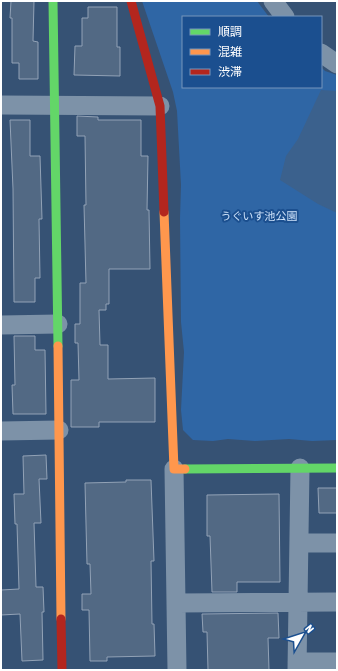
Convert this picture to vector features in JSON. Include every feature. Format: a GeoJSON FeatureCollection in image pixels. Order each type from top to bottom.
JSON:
{"type":"FeatureCollection","features":[{"type":"Feature","properties":{"kind":"street"},"geometry":{"type":"LineString","coordinates":[[53,1],[62,670]]}},
{"type":"Feature","properties":{"kind":"street"},"geometry":{"type":"LineString","coordinates":[[131,1],[160,106],[174,470],[177,670]]}},
{"type":"Feature","properties":{"kind":"street"},"geometry":{"type":"LineString","coordinates":[[273,1],[284,16]]}},
{"type":"Feature","properties":{"kind":"street"},"geometry":{"type":"LineString","coordinates":[[322,54],[337,64]]}},
{"type":"Feature","properties":{"kind":"street"},"geometry":{"type":"LineString","coordinates":[[1,105],[160,106]]}},
{"type":"Feature","properties":{"kind":"street"},"geometry":{"type":"LineString","coordinates":[[1,325],[58,324]]}},
{"type":"Feature","properties":{"kind":"street"},"geometry":{"type":"LineString","coordinates":[[1,431],[59,430]]}},
{"type":"Feature","properties":{"kind":"street"},"geometry":{"type":"LineString","coordinates":[[300,468],[297,666],[337,662]]}},
{"type":"Feature","properties":{"kind":"street"},"geometry":{"type":"LineString","coordinates":[[174,470],[337,468]]}},
{"type":"Feature","properties":{"kind":"street"},"geometry":{"type":"LineString","coordinates":[[299,543],[337,542]]}},
{"type":"Feature","properties":{"kind":"street"},"geometry":{"type":"LineString","coordinates":[[176,603],[337,602]]}},
{"type":"Feature","properties":{"kind":"green space","name":"うぐいす池公園"},"geometry":{"type":"Polygon","coordinates":[[[142,1],[257,1],[268,16],[182,16],[182,88],[322,88],[322,68],[325,71],[337,75],[337,440],[193,440],[183,430],[181,410],[184,352],[181,322],[181,185],[177,111],[173,92],[142,1]]]}},
{"type":"Feature","properties":{"kind":"shaded area"},"geometry":{"type":"Polygon","coordinates":[[[321,90],[337,91],[337,213],[318,204],[280,180],[286,156],[298,139],[321,90]]]}},
{"type":"Feature","properties":{"kind":"building"},"geometry":{"type":"Polygon","coordinates":[[[11,1],[34,1],[33,41],[38,42],[38,79],[19,79],[19,63],[12,63],[12,18],[10,18],[11,1]]]}},
{"type":"Feature","properties":{"kind":"building"},"geometry":{"type":"Polygon","coordinates":[[[88,7],[117,7],[117,47],[120,47],[120,76],[74,75],[75,46],[82,46],[82,18],[88,18],[88,7]]]}},
{"type":"Feature","properties":{"kind":"building"},"geometry":{"type":"Polygon","coordinates":[[[77,116],[98,117],[98,120],[141,120],[141,156],[148,156],[147,210],[149,210],[150,269],[109,269],[109,304],[106,304],[106,310],[99,310],[100,345],[108,345],[108,379],[155,378],[155,422],[99,422],[99,427],[71,427],[71,380],[79,380],[78,343],[75,343],[75,324],[80,324],[80,283],[86,283],[84,205],[86,205],[85,136],[77,136],[77,116]]]}},
{"type":"Feature","properties":{"kind":"building"},"geometry":{"type":"Polygon","coordinates":[[[10,120],[30,120],[30,156],[40,156],[42,219],[39,219],[40,278],[35,278],[35,302],[14,302],[13,189],[10,120]]]}},
{"type":"Feature","properties":{"kind":"building"},"geometry":{"type":"Polygon","coordinates":[[[14,336],[35,336],[35,350],[45,350],[46,414],[13,414],[12,385],[15,385],[14,336]]]}},
{"type":"Feature","properties":{"kind":"building"},"geometry":{"type":"Polygon","coordinates":[[[46,455],[47,479],[39,479],[41,523],[34,523],[36,587],[43,587],[43,660],[22,661],[20,614],[1,615],[1,590],[19,589],[17,524],[15,524],[14,494],[24,494],[23,456],[46,455]]]}},
{"type":"Feature","properties":{"kind":"building"},"geometry":{"type":"Polygon","coordinates":[[[126,480],[151,480],[154,561],[151,561],[152,624],[154,624],[155,656],[107,657],[107,661],[90,661],[89,610],[82,610],[82,594],[91,594],[90,564],[87,564],[85,483],[126,482],[126,480]]]}},
{"type":"Feature","properties":{"kind":"building"},"geometry":{"type":"Polygon","coordinates":[[[318,488],[337,488],[337,513],[319,513],[318,488]]]}},
{"type":"Feature","properties":{"kind":"building"},"geometry":{"type":"Polygon","coordinates":[[[279,494],[280,582],[237,582],[237,592],[212,592],[210,536],[207,536],[207,495],[279,494]]]}},
{"type":"Feature","properties":{"kind":"building"},"geometry":{"type":"Polygon","coordinates":[[[278,613],[279,638],[268,638],[269,670],[208,670],[207,632],[203,632],[202,614],[278,613]]]}},
{"type":"Feature","properties":{"kind":"traffic: fast"},"geometry":{"type":"LineString","coordinates":[[53,1],[58,346]]}},
{"type":"Feature","properties":{"kind":"traffic: fast"},"geometry":{"type":"LineString","coordinates":[[185,469],[337,468]]}},
{"type":"Feature","properties":{"kind":"traffic: slow"},"geometry":{"type":"LineString","coordinates":[[164,212],[174,469],[185,469]]}},
{"type":"Feature","properties":{"kind":"traffic: slow"},"geometry":{"type":"LineString","coordinates":[[58,346],[61,619]]}},
{"type":"Feature","properties":{"kind":"traffic: jam"},"geometry":{"type":"LineString","coordinates":[[131,1],[160,106],[164,212]]}},
{"type":"Feature","properties":{"kind":"traffic: jam"},"geometry":{"type":"LineString","coordinates":[[61,619],[62,670]]}}]}
